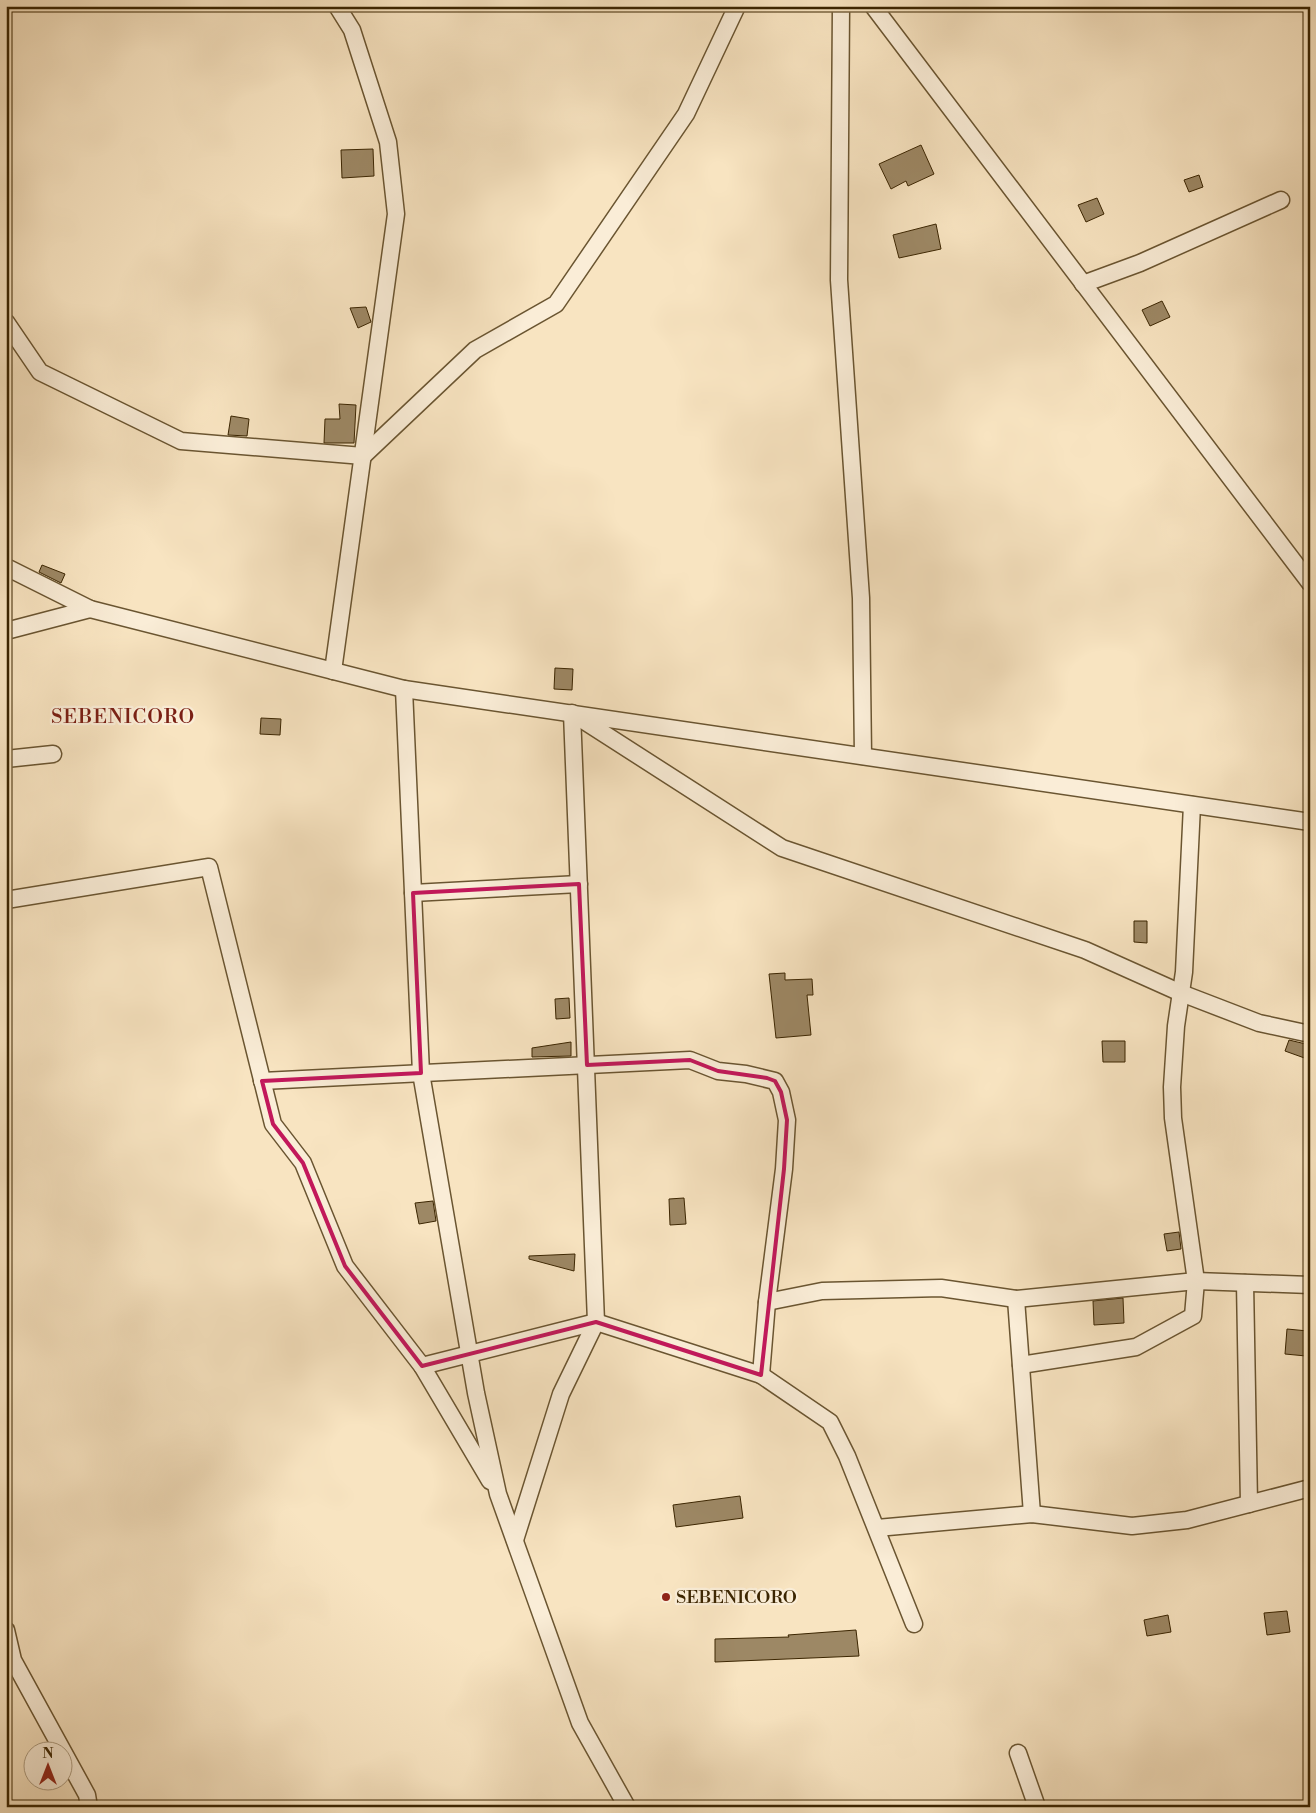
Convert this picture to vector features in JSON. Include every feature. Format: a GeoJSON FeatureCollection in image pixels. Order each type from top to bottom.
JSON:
{"type":"FeatureCollection","features":[{"type":"Feature","properties":{"kind":"street"},"geometry":{"type":"LineString","coordinates":[[333,671],[396,214],[388,142],[352,30],[336,6]]}},
{"type":"Feature","properties":{"kind":"street"},"geometry":{"type":"LineString","coordinates":[[6,322],[40,372],[181,441],[363,456],[475,350],[556,304],[686,114],[737,6]]}},
{"type":"Feature","properties":{"kind":"street"},"geometry":{"type":"LineString","coordinates":[[841,6],[839,280],[861,598],[863,756]]}},
{"type":"Feature","properties":{"kind":"street"},"geometry":{"type":"LineString","coordinates":[[873,6],[1310,583]]}},
{"type":"Feature","properties":{"kind":"street"},"geometry":{"type":"LineString","coordinates":[[1083,284],[1140,263],[1281,200]]}},
{"type":"Feature","properties":{"kind":"street"},"geometry":{"type":"LineString","coordinates":[[6,567],[90,609],[404,689],[1310,822]]}},
{"type":"Feature","properties":{"kind":"street"},"geometry":{"type":"LineString","coordinates":[[6,631],[90,609]]}},
{"type":"Feature","properties":{"kind":"street"},"geometry":{"type":"LineString","coordinates":[[404,689],[420,1073],[470,1354],[498,1494],[580,1723],[627,1807]]}},
{"type":"Feature","properties":{"kind":"street"},"geometry":{"type":"LineString","coordinates":[[515,1540],[561,1394],[596,1322],[572,714]]}},
{"type":"Feature","properties":{"kind":"street"},"geometry":{"type":"LineString","coordinates":[[572,714],[782,848],[1085,950],[1181,993],[1259,1023],[1310,1034]]}},
{"type":"Feature","properties":{"kind":"street"},"geometry":{"type":"LineString","coordinates":[[6,759],[53,754]]}},
{"type":"Feature","properties":{"kind":"street"},"geometry":{"type":"LineString","coordinates":[[1021,1365],[1136,1347],[1193,1316],[1196,1281],[1173,1118],[1173,1056],[1184,972],[1192,805]]}},
{"type":"Feature","properties":{"kind":"street"},"geometry":{"type":"LineString","coordinates":[[6,900],[209,867],[273,1124],[303,1163],[345,1266],[422,1366],[498,1494]]}},
{"type":"Feature","properties":{"kind":"street"},"geometry":{"type":"LineString","coordinates":[[413,893],[579,884]]}},
{"type":"Feature","properties":{"kind":"street"},"geometry":{"type":"LineString","coordinates":[[262,1081],[690,1060],[718,1071],[746,1074],[775,1081],[781,1092],[786,1120],[784,1169],[767,1302],[761,1376]]}},
{"type":"Feature","properties":{"kind":"street"},"geometry":{"type":"LineString","coordinates":[[767,1302],[822,1291],[941,1288],[1016,1299],[1196,1281],[1310,1285]]}},
{"type":"Feature","properties":{"kind":"street"},"geometry":{"type":"LineString","coordinates":[[1245,1283],[1249,1504]]}},
{"type":"Feature","properties":{"kind":"street"},"geometry":{"type":"LineString","coordinates":[[1016,1299],[1032,1514]]}},
{"type":"Feature","properties":{"kind":"street"},"geometry":{"type":"LineString","coordinates":[[422,1366],[596,1322],[761,1376],[830,1422],[848,1456],[914,1624]]}},
{"type":"Feature","properties":{"kind":"street"},"geometry":{"type":"LineString","coordinates":[[877,1528],[1032,1514],[1132,1526],[1187,1520],[1310,1488]]}},
{"type":"Feature","properties":{"kind":"street"},"geometry":{"type":"LineString","coordinates":[[6,1630],[13,1660],[87,1795],[89,1807]]}},
{"type":"Feature","properties":{"kind":"street"},"geometry":{"type":"LineString","coordinates":[[1018,1753],[1036,1807]]}},
{"type":"Feature","properties":{"kind":"highlighted area"},"geometry":{"type":"Polygon","coordinates":[[[579,884],[587,1065],[690,1060],[718,1071],[767,1078],[775,1081],[781,1092],[787,1120],[784,1169],[761,1375],[596,1322],[422,1366],[345,1266],[303,1163],[273,1124],[262,1081],[421,1073],[413,893],[579,884]]]}},
{"type":"Feature","properties":{"kind":"building"},"geometry":{"type":"Polygon","coordinates":[[[921,145],[934,174],[908,186],[906,181],[891,189],[879,164],[921,145]]]}},
{"type":"Feature","properties":{"kind":"building"},"geometry":{"type":"Polygon","coordinates":[[[373,149],[374,176],[342,178],[341,150],[373,149]]]}},
{"type":"Feature","properties":{"kind":"building"},"geometry":{"type":"Polygon","coordinates":[[[1199,175],[1203,187],[1189,192],[1184,180],[1199,175]]]}},
{"type":"Feature","properties":{"kind":"building"},"geometry":{"type":"Polygon","coordinates":[[[1097,198],[1104,214],[1086,222],[1078,205],[1097,198]]]}},
{"type":"Feature","properties":{"kind":"building"},"geometry":{"type":"Polygon","coordinates":[[[936,224],[941,249],[899,258],[893,235],[936,224]]]}},
{"type":"Feature","properties":{"kind":"building"},"geometry":{"type":"Polygon","coordinates":[[[1162,301],[1170,317],[1150,326],[1142,310],[1162,301]]]}},
{"type":"Feature","properties":{"kind":"building"},"geometry":{"type":"Polygon","coordinates":[[[366,307],[371,322],[358,328],[350,308],[366,307]]]}},
{"type":"Feature","properties":{"kind":"building"},"geometry":{"type":"Polygon","coordinates":[[[339,404],[356,405],[354,443],[324,443],[325,419],[340,419],[339,404]]]}},
{"type":"Feature","properties":{"kind":"building"},"geometry":{"type":"Polygon","coordinates":[[[231,416],[249,419],[247,436],[228,435],[231,416]]]}},
{"type":"Feature","properties":{"kind":"building"},"geometry":{"type":"Polygon","coordinates":[[[42,565],[65,574],[61,583],[39,572],[42,565]]]}},
{"type":"Feature","properties":{"kind":"building"},"geometry":{"type":"Polygon","coordinates":[[[555,668],[573,669],[572,690],[554,689],[555,668]]]}},
{"type":"Feature","properties":{"kind":"building"},"geometry":{"type":"Polygon","coordinates":[[[261,718],[281,719],[280,735],[260,734],[261,718]]]}},
{"type":"Feature","properties":{"kind":"building"},"geometry":{"type":"Polygon","coordinates":[[[1134,921],[1147,921],[1147,943],[1134,942],[1134,921]]]}},
{"type":"Feature","properties":{"kind":"building"},"geometry":{"type":"Polygon","coordinates":[[[785,973],[785,980],[812,979],[813,995],[807,995],[811,1035],[776,1038],[769,974],[785,973]]]}},
{"type":"Feature","properties":{"kind":"building"},"geometry":{"type":"Polygon","coordinates":[[[569,998],[570,1018],[556,1019],[555,999],[569,998]]]}},
{"type":"Feature","properties":{"kind":"building"},"geometry":{"type":"Polygon","coordinates":[[[1289,1040],[1310,1045],[1310,1060],[1285,1051],[1289,1040]]]}},
{"type":"Feature","properties":{"kind":"building"},"geometry":{"type":"Polygon","coordinates":[[[1102,1041],[1125,1041],[1125,1062],[1103,1062],[1102,1041]]]}},
{"type":"Feature","properties":{"kind":"building"},"geometry":{"type":"Polygon","coordinates":[[[571,1042],[571,1056],[532,1057],[532,1048],[571,1042]]]}},
{"type":"Feature","properties":{"kind":"building"},"geometry":{"type":"Polygon","coordinates":[[[684,1198],[686,1224],[670,1225],[669,1199],[684,1198]]]}},
{"type":"Feature","properties":{"kind":"building"},"geometry":{"type":"Polygon","coordinates":[[[433,1201],[436,1221],[419,1224],[415,1203],[433,1201]]]}},
{"type":"Feature","properties":{"kind":"building"},"geometry":{"type":"Polygon","coordinates":[[[1179,1232],[1181,1249],[1167,1251],[1164,1234],[1179,1232]]]}},
{"type":"Feature","properties":{"kind":"building"},"geometry":{"type":"Polygon","coordinates":[[[575,1254],[574,1271],[529,1259],[529,1256],[575,1254]]]}},
{"type":"Feature","properties":{"kind":"building"},"geometry":{"type":"Polygon","coordinates":[[[1123,1298],[1124,1323],[1094,1325],[1093,1301],[1123,1298]]]}},
{"type":"Feature","properties":{"kind":"building"},"geometry":{"type":"Polygon","coordinates":[[[1287,1329],[1308,1331],[1306,1356],[1285,1354],[1287,1329]]]}},
{"type":"Feature","properties":{"kind":"building"},"geometry":{"type":"Polygon","coordinates":[[[740,1496],[743,1518],[676,1527],[673,1505],[740,1496]]]}},
{"type":"Feature","properties":{"kind":"building"},"geometry":{"type":"Polygon","coordinates":[[[1287,1611],[1290,1632],[1267,1635],[1264,1613],[1287,1611]]]}},
{"type":"Feature","properties":{"kind":"building"},"geometry":{"type":"Polygon","coordinates":[[[1168,1615],[1171,1632],[1147,1636],[1144,1620],[1168,1615]]]}},
{"type":"Feature","properties":{"kind":"building"},"geometry":{"type":"Polygon","coordinates":[[[856,1630],[859,1656],[715,1662],[715,1639],[789,1637],[788,1635],[856,1630]]]}},
{"type":"Feature","properties":{"kind":"place","name":"SEBENICORO"},"geometry":{"type":"Point","coordinates":[666,1597]}},
{"type":"Feature","properties":{"kind":"district","name":"SEBENICORO"},"geometry":{"type":"Point","coordinates":[123,716]}}]}
